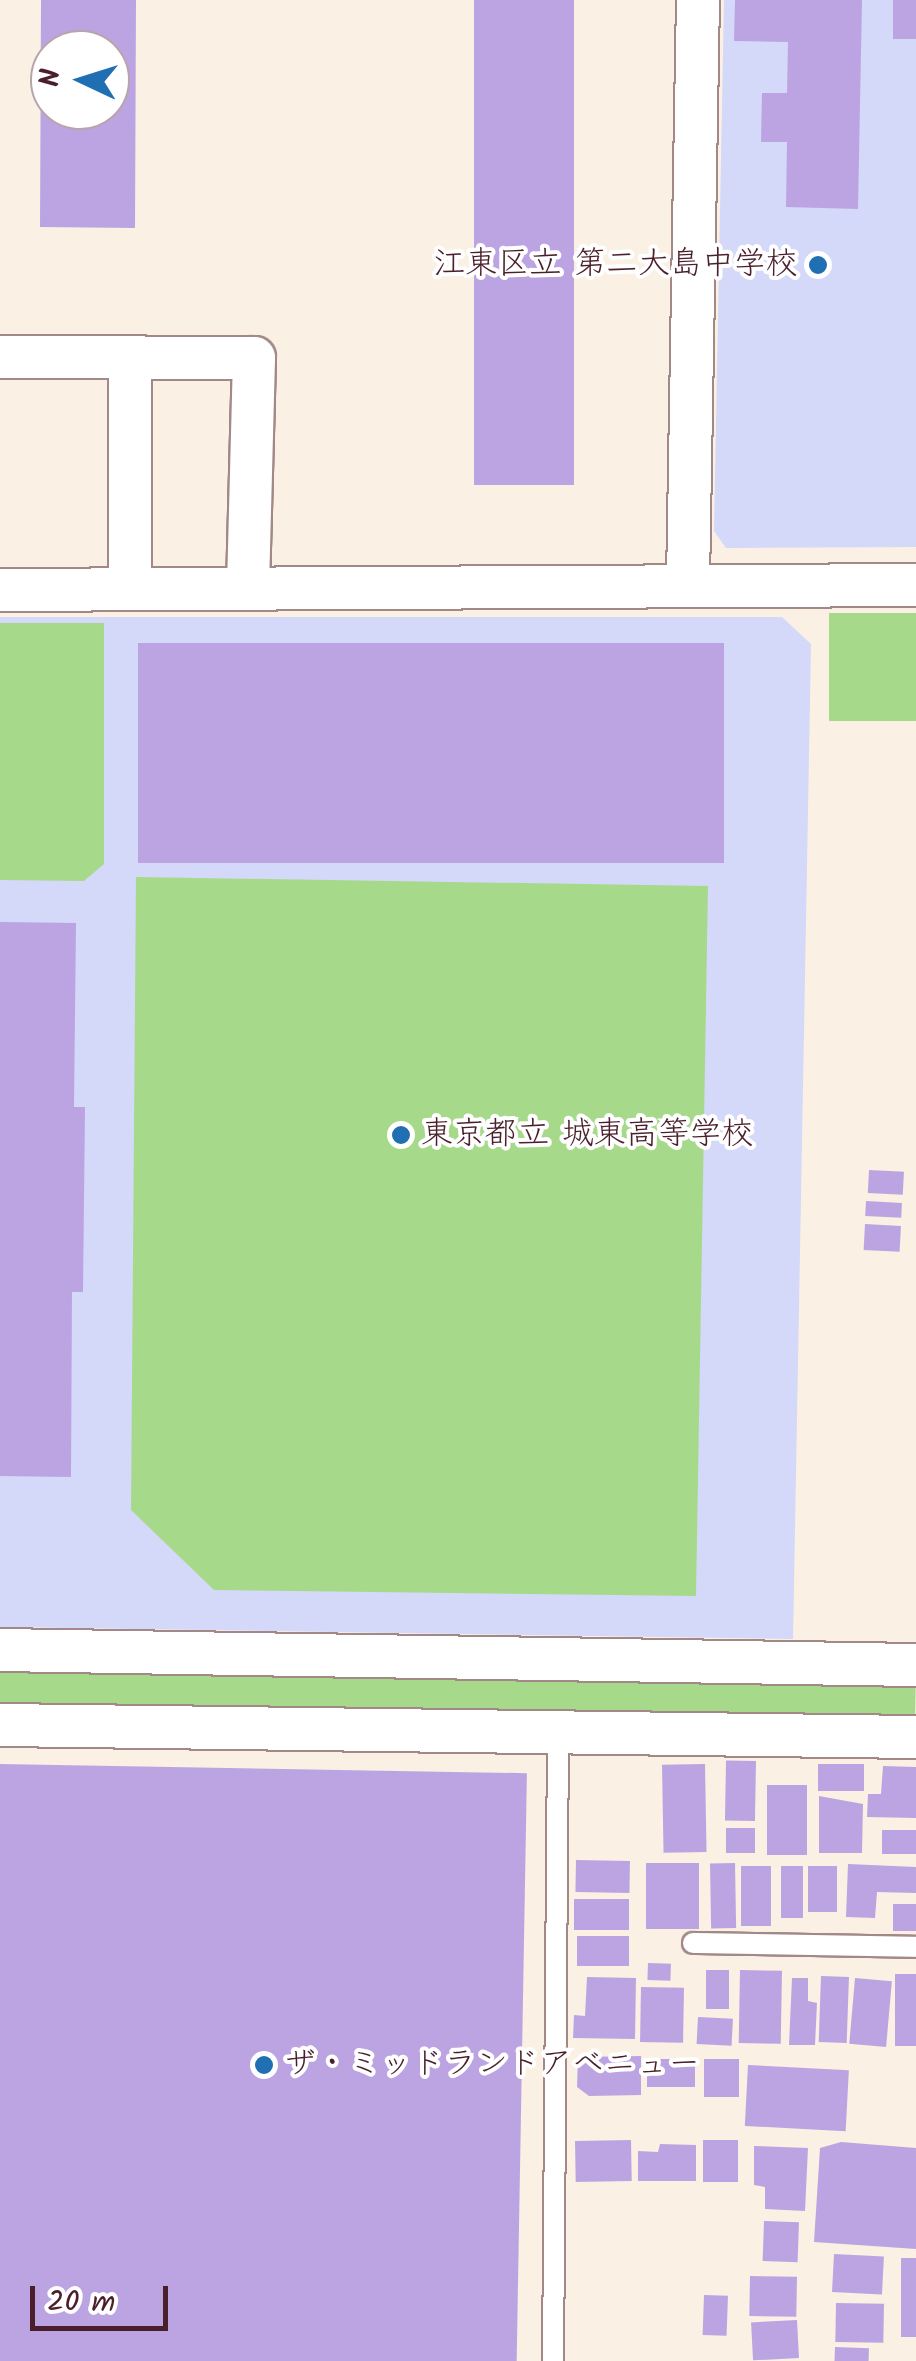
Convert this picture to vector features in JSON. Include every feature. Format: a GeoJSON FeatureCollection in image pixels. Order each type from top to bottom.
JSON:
{"type":"FeatureCollection","features":[{"type":"Feature","properties":{"kind":"street"},"geometry":{"type":"LineString","coordinates":[[688,582],[698,0]]}},
{"type":"Feature","properties":{"kind":"street"},"geometry":{"type":"LineString","coordinates":[[0,357],[254,358],[248,588]]}},
{"type":"Feature","properties":{"kind":"street"},"geometry":{"type":"LineString","coordinates":[[130,357],[130,586]]}},
{"type":"Feature","properties":{"kind":"street"},"geometry":{"type":"LineString","coordinates":[[0,590],[688,582],[916,584]]}},
{"type":"Feature","properties":{"kind":"street"},"geometry":{"type":"LineString","coordinates":[[0,1650],[916,1664]]}},
{"type":"Feature","properties":{"kind":"street"},"geometry":{"type":"LineString","coordinates":[[0,1725],[916,1738]]}},
{"type":"Feature","properties":{"kind":"lane"},"geometry":{"type":"LineString","coordinates":[[553,2361],[558,1732]]}},
{"type":"Feature","properties":{"kind":"lane"},"geometry":{"type":"LineString","coordinates":[[693,1942],[916,1947]]}},
{"type":"Feature","properties":{"kind":"shaded area","name":"江東区立 第二大島中学校"},"geometry":{"type":"Polygon","coordinates":[[[724,0],[916,0],[916,547],[726,548],[714,531],[724,0]]]}},
{"type":"Feature","properties":{"kind":"shaded area","name":"東京都立 城東高等学校"},"geometry":{"type":"Polygon","coordinates":[[[0,617],[782,617],[811,644],[793,1639],[0,1627],[0,617]]]}},
{"type":"Feature","properties":{"kind":"green space"},"geometry":{"type":"Polygon","coordinates":[[[829,613],[916,613],[916,721],[829,721],[829,613]]]}},
{"type":"Feature","properties":{"kind":"green space"},"geometry":{"type":"Polygon","coordinates":[[[0,623],[104,623],[104,864],[84,881],[0,880],[0,623]]]}},
{"type":"Feature","properties":{"kind":"green space"},"geometry":{"type":"Polygon","coordinates":[[[136,877],[708,886],[696,1596],[214,1590],[131,1510],[136,877]]]}},
{"type":"Feature","properties":{"kind":"green space"},"geometry":{"type":"Polygon","coordinates":[[[0,1659],[916,1675],[915,1730],[0,1714],[0,1659]]]}},
{"type":"Feature","properties":{"kind":"building"},"geometry":{"type":"Polygon","coordinates":[[[41,0],[136,0],[135,228],[40,227],[40,130],[130,130],[130,30],[41,30],[41,0]]]}},
{"type":"Feature","properties":{"kind":"building"},"geometry":{"type":"Polygon","coordinates":[[[474,0],[574,0],[574,485],[474,485],[474,0]]]}},
{"type":"Feature","properties":{"kind":"building"},"geometry":{"type":"Polygon","coordinates":[[[735,0],[862,0],[858,209],[786,207],[787,142],[761,142],[762,93],[787,93],[788,42],[734,41],[735,0]]]}},
{"type":"Feature","properties":{"kind":"building"},"geometry":{"type":"Polygon","coordinates":[[[893,0],[916,0],[916,39],[893,39],[893,0]]]}},
{"type":"Feature","properties":{"kind":"building"},"geometry":{"type":"Polygon","coordinates":[[[138,643],[724,643],[724,863],[138,863],[138,643]]]}},
{"type":"Feature","properties":{"kind":"building"},"geometry":{"type":"Polygon","coordinates":[[[0,922],[76,923],[74,1107],[85,1107],[83,1292],[72,1292],[71,1477],[0,1476],[0,922]]]}},
{"type":"Feature","properties":{"kind":"building"},"geometry":{"type":"Polygon","coordinates":[[[869,1170],[904,1172],[903,1195],[868,1193],[869,1170]]]}},
{"type":"Feature","properties":{"kind":"building"},"geometry":{"type":"Polygon","coordinates":[[[866,1201],[902,1203],[901,1218],[865,1216],[866,1201]]]}},
{"type":"Feature","properties":{"kind":"building"},"geometry":{"type":"Polygon","coordinates":[[[865,1224],[901,1226],[900,1252],[864,1250],[865,1224]]]}},
{"type":"Feature","properties":{"kind":"building"},"geometry":{"type":"Polygon","coordinates":[[[726,1760],[756,1761],[755,1821],[725,1820],[726,1760]]]}},
{"type":"Feature","properties":{"kind":"building","name":"ザ・ミッドランドアベニュー"},"geometry":{"type":"Polygon","coordinates":[[[0,1764],[527,1773],[517,2361],[0,2361],[0,1764]]]}},
{"type":"Feature","properties":{"kind":"building"},"geometry":{"type":"Polygon","coordinates":[[[705,1764],[707,1852],[664,1853],[662,1765],[705,1764]]]}},
{"type":"Feature","properties":{"kind":"building"},"geometry":{"type":"Polygon","coordinates":[[[818,1764],[864,1764],[864,1791],[818,1791],[818,1764]]]}},
{"type":"Feature","properties":{"kind":"building"},"geometry":{"type":"Polygon","coordinates":[[[883,1766],[916,1767],[916,1818],[867,1817],[868,1794],[881,1794],[883,1766]]]}},
{"type":"Feature","properties":{"kind":"building"},"geometry":{"type":"Polygon","coordinates":[[[767,1785],[807,1785],[807,1855],[767,1855],[767,1785]]]}},
{"type":"Feature","properties":{"kind":"building"},"geometry":{"type":"Polygon","coordinates":[[[819,1796],[863,1804],[862,1853],[819,1853],[819,1796]]]}},
{"type":"Feature","properties":{"kind":"building"},"geometry":{"type":"Polygon","coordinates":[[[726,1828],[755,1828],[755,1853],[726,1853],[726,1828]]]}},
{"type":"Feature","properties":{"kind":"building"},"geometry":{"type":"Polygon","coordinates":[[[882,1830],[916,1830],[916,1854],[882,1854],[882,1830]]]}},
{"type":"Feature","properties":{"kind":"building"},"geometry":{"type":"Polygon","coordinates":[[[576,1860],[630,1861],[629,1893],[575,1892],[576,1860]]]}},
{"type":"Feature","properties":{"kind":"building"},"geometry":{"type":"Polygon","coordinates":[[[646,1863],[699,1863],[699,1929],[646,1929],[646,1863]]]}},
{"type":"Feature","properties":{"kind":"building"},"geometry":{"type":"Polygon","coordinates":[[[710,1863],[735,1863],[736,1928],[711,1928],[710,1863]]]}},
{"type":"Feature","properties":{"kind":"building"},"geometry":{"type":"Polygon","coordinates":[[[848,1864],[916,1867],[916,1893],[877,1892],[875,1918],[846,1917],[848,1864]]]}},
{"type":"Feature","properties":{"kind":"building"},"geometry":{"type":"Polygon","coordinates":[[[741,1866],[771,1866],[771,1926],[741,1926],[741,1866]]]}},
{"type":"Feature","properties":{"kind":"building"},"geometry":{"type":"Polygon","coordinates":[[[781,1866],[803,1866],[803,1918],[781,1918],[781,1866]]]}},
{"type":"Feature","properties":{"kind":"building"},"geometry":{"type":"Polygon","coordinates":[[[808,1866],[837,1866],[837,1912],[808,1912],[808,1866]]]}},
{"type":"Feature","properties":{"kind":"building"},"geometry":{"type":"Polygon","coordinates":[[[574,1899],[629,1899],[629,1930],[574,1930],[574,1899]]]}},
{"type":"Feature","properties":{"kind":"building"},"geometry":{"type":"Polygon","coordinates":[[[893,1904],[916,1904],[916,1931],[893,1931],[893,1904]]]}},
{"type":"Feature","properties":{"kind":"building"},"geometry":{"type":"Polygon","coordinates":[[[577,1936],[629,1936],[629,1966],[577,1966],[577,1936]]]}},
{"type":"Feature","properties":{"kind":"building"},"geometry":{"type":"Polygon","coordinates":[[[648,1963],[671,1964],[670,1981],[647,1980],[648,1963]]]}},
{"type":"Feature","properties":{"kind":"building"},"geometry":{"type":"Polygon","coordinates":[[[706,1970],[729,1970],[729,2009],[706,2009],[706,1970]]]}},
{"type":"Feature","properties":{"kind":"building"},"geometry":{"type":"Polygon","coordinates":[[[740,1970],[782,1971],[781,2044],[739,2043],[740,1970]]]}},
{"type":"Feature","properties":{"kind":"building"},"geometry":{"type":"Polygon","coordinates":[[[895,1974],[916,1974],[916,2046],[895,2046],[895,1974]]]}},
{"type":"Feature","properties":{"kind":"building"},"geometry":{"type":"Polygon","coordinates":[[[821,1976],[849,1977],[847,2043],[819,2042],[821,1976]]]}},
{"type":"Feature","properties":{"kind":"building"},"geometry":{"type":"Polygon","coordinates":[[[587,1977],[636,1978],[635,2039],[573,2038],[574,2015],[585,2016],[587,1977]]]}},
{"type":"Feature","properties":{"kind":"building"},"geometry":{"type":"Polygon","coordinates":[[[792,1978],[808,1978],[808,2001],[817,2003],[815,2045],[789,2045],[792,1978]]]}},
{"type":"Feature","properties":{"kind":"building"},"geometry":{"type":"Polygon","coordinates":[[[855,1978],[892,1981],[886,2047],[849,2044],[855,1978]]]}},
{"type":"Feature","properties":{"kind":"building"},"geometry":{"type":"Polygon","coordinates":[[[641,1987],[684,1988],[683,2043],[640,2042],[641,1987]]]}},
{"type":"Feature","properties":{"kind":"building"},"geometry":{"type":"Polygon","coordinates":[[[698,2017],[733,2019],[732,2046],[697,2044],[698,2017]]]}},
{"type":"Feature","properties":{"kind":"building"},"geometry":{"type":"Polygon","coordinates":[[[641,2056],[641,2095],[589,2096],[577,2087],[578,2057],[641,2056]]]}},
{"type":"Feature","properties":{"kind":"building"},"geometry":{"type":"Polygon","coordinates":[[[647,2059],[695,2059],[695,2087],[647,2087],[647,2059]]]}},
{"type":"Feature","properties":{"kind":"building"},"geometry":{"type":"Polygon","coordinates":[[[704,2059],[739,2059],[739,2097],[704,2097],[704,2059]]]}},
{"type":"Feature","properties":{"kind":"building"},"geometry":{"type":"Polygon","coordinates":[[[748,2065],[849,2070],[846,2131],[745,2126],[748,2065]]]}},
{"type":"Feature","properties":{"kind":"building"},"geometry":{"type":"Polygon","coordinates":[[[631,2140],[632,2181],[576,2182],[575,2141],[631,2140]]]}},
{"type":"Feature","properties":{"kind":"building"},"geometry":{"type":"Polygon","coordinates":[[[703,2140],[738,2140],[738,2182],[703,2182],[703,2140]]]}},
{"type":"Feature","properties":{"kind":"building"},"geometry":{"type":"Polygon","coordinates":[[[841,2142],[916,2148],[916,2249],[814,2242],[820,2148],[841,2142]]]}},
{"type":"Feature","properties":{"kind":"building"},"geometry":{"type":"Polygon","coordinates":[[[660,2144],[696,2145],[696,2181],[638,2181],[638,2151],[658,2152],[660,2144]]]}},
{"type":"Feature","properties":{"kind":"building"},"geometry":{"type":"Polygon","coordinates":[[[754,2146],[808,2148],[805,2211],[765,2209],[765,2187],[754,2185],[754,2146]]]}},
{"type":"Feature","properties":{"kind":"building"},"geometry":{"type":"Polygon","coordinates":[[[764,2221],[799,2222],[798,2262],[763,2261],[764,2221]]]}},
{"type":"Feature","properties":{"kind":"building"},"geometry":{"type":"Polygon","coordinates":[[[834,2254],[884,2257],[882,2295],[832,2292],[834,2254]]]}},
{"type":"Feature","properties":{"kind":"building"},"geometry":{"type":"Polygon","coordinates":[[[901,2258],[916,2258],[916,2337],[901,2337],[901,2258]]]}},
{"type":"Feature","properties":{"kind":"building"},"geometry":{"type":"Polygon","coordinates":[[[750,2276],[797,2277],[796,2317],[749,2316],[750,2276]]]}},
{"type":"Feature","properties":{"kind":"building"},"geometry":{"type":"Polygon","coordinates":[[[704,2295],[728,2296],[727,2336],[703,2335],[704,2295]]]}},
{"type":"Feature","properties":{"kind":"building"},"geometry":{"type":"Polygon","coordinates":[[[836,2303],[884,2304],[883,2343],[835,2342],[836,2303]]]}},
{"type":"Feature","properties":{"kind":"building"},"geometry":{"type":"Polygon","coordinates":[[[797,2320],[799,2358],[753,2360],[751,2322],[797,2320]]]}},
{"type":"Feature","properties":{"kind":"building"},"geometry":{"type":"Polygon","coordinates":[[[835,2347],[869,2348],[869,2361],[835,2361],[835,2347]]]}},
{"type":"Feature","properties":{"kind":"place","name":"江東区立 第二大島中学校"},"geometry":{"type":"Point","coordinates":[818,265]}},
{"type":"Feature","properties":{"kind":"place","name":"東京都立 城東高等学校"},"geometry":{"type":"Point","coordinates":[401,1135]}},
{"type":"Feature","properties":{"kind":"place","name":"ザ・ミッドランドアベニュー"},"geometry":{"type":"Point","coordinates":[264,2065]}}]}
